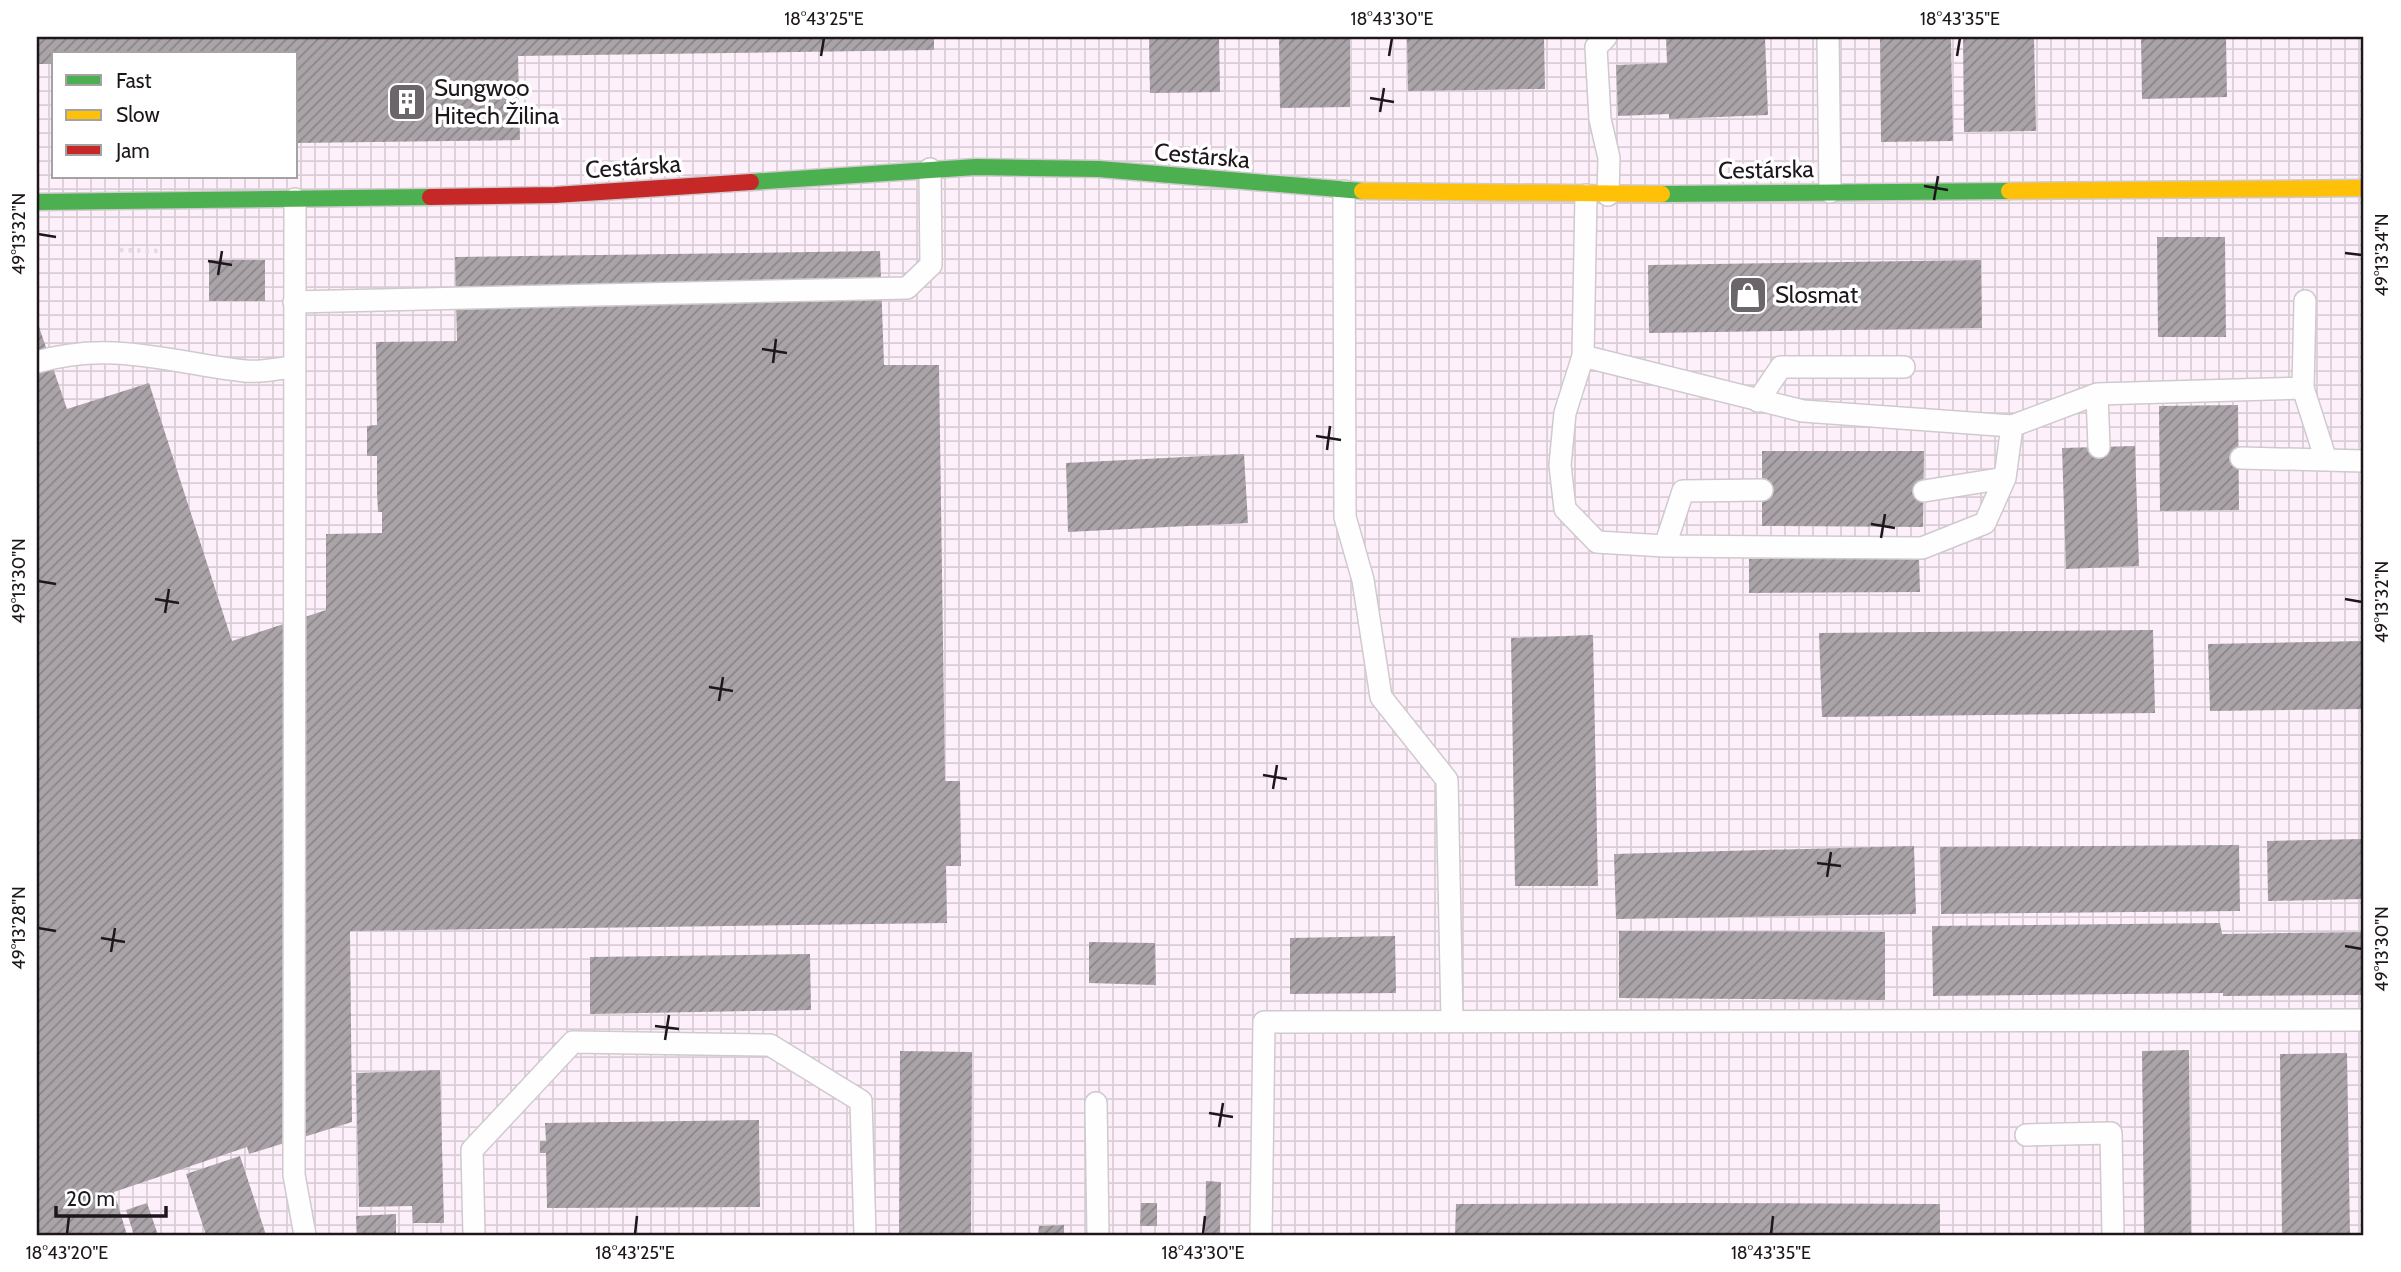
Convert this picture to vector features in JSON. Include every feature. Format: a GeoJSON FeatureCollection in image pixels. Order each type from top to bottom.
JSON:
{"type":"FeatureCollection","features":[{"type":"Feature","properties":{"kind":"street","name":"Cestárska"},"geometry":{"type":"LineString","coordinates":[[37,202],[555,195],[976,167],[1099,169],[1344,191],[1586,195],[2364,188]]}},
{"type":"Feature","properties":{"kind":"lane"},"geometry":{"type":"LineString","coordinates":[[1606,37],[1596,47],[1600,119],[1609,158],[1608,195]]}},
{"type":"Feature","properties":{"kind":"lane"},"geometry":{"type":"LineString","coordinates":[[1828,37],[1830,192]]}},
{"type":"Feature","properties":{"kind":"lane"},"geometry":{"type":"LineString","coordinates":[[294,302],[907,288],[931,265],[930,169]]}},
{"type":"Feature","properties":{"kind":"lane"},"geometry":{"type":"LineString","coordinates":[[1344,191],[1345,517],[1363,580],[1381,697],[1447,780],[1451,1020]]}},
{"type":"Feature","properties":{"kind":"lane"},"geometry":{"type":"LineString","coordinates":[[1586,195],[1583,356],[1565,413],[1560,465],[1565,509],[1597,542],[1665,546],[1922,548],[1985,523],[2005,478],[2012,426]]}},
{"type":"Feature","properties":{"kind":"lane"},"geometry":{"type":"LineString","coordinates":[[295,200],[294,1175],[304,1235]]}},
{"type":"Feature","properties":{"kind":"lane"},"geometry":{"type":"LineString","coordinates":[[2305,301],[2303,388],[2326,460]]}},
{"type":"Feature","properties":{"kind":"lane"},"geometry":{"type":"LineString","coordinates":[[37,362],[52,357],[97,351],[142,354],[248,372],[294,367]]}},
{"type":"Feature","properties":{"kind":"lane"},"geometry":{"type":"LineString","coordinates":[[1583,356],[1803,411],[2012,426],[2097,394],[2303,388]]}},
{"type":"Feature","properties":{"kind":"lane"},"geometry":{"type":"LineString","coordinates":[[1758,401],[1782,368],[1904,367]]}},
{"type":"Feature","properties":{"kind":"lane"},"geometry":{"type":"LineString","coordinates":[[2097,394],[2099,447]]}},
{"type":"Feature","properties":{"kind":"lane"},"geometry":{"type":"LineString","coordinates":[[2241,458],[2364,461]]}},
{"type":"Feature","properties":{"kind":"lane"},"geometry":{"type":"LineString","coordinates":[[1924,491],[2005,478]]}},
{"type":"Feature","properties":{"kind":"lane"},"geometry":{"type":"LineString","coordinates":[[1665,546],[1683,491],[1762,490]]}},
{"type":"Feature","properties":{"kind":"lane"},"geometry":{"type":"LineString","coordinates":[[1261,1235],[1264,1022],[2364,1020]]}},
{"type":"Feature","properties":{"kind":"lane"},"geometry":{"type":"LineString","coordinates":[[474,1235],[472,1150],[573,1042],[770,1045],[861,1101],[866,1235]]}},
{"type":"Feature","properties":{"kind":"lane"},"geometry":{"type":"LineString","coordinates":[[1096,1102],[1098,1235]]}},
{"type":"Feature","properties":{"kind":"lane"},"geometry":{"type":"LineString","coordinates":[[2025,1135],[2111,1133],[2113,1235]]}},
{"type":"Feature","properties":{"kind":"path"},"geometry":{"type":"LineString","coordinates":[[120,250],[160,251]]}},
{"type":"Feature","properties":{"kind":"shaded area"},"geometry":{"type":"Polygon","coordinates":[[[37,37],[2364,37],[2364,1235],[37,1235],[37,37]]]}},
{"type":"Feature","properties":{"kind":"building","name":"Sungwoo Hitech Žilina"},"geometry":{"type":"Polygon","coordinates":[[[37,37],[934,37],[934,50],[518,56],[520,140],[298,143],[298,52],[52,52],[52,64],[37,64],[37,37]]]}},
{"type":"Feature","properties":{"kind":"building"},"geometry":{"type":"Polygon","coordinates":[[[1149,37],[1219,37],[1220,92],[1150,93],[1149,37]]]}},
{"type":"Feature","properties":{"kind":"building"},"geometry":{"type":"Polygon","coordinates":[[[1279,37],[1350,37],[1350,107],[1280,108],[1279,37]]]}},
{"type":"Feature","properties":{"kind":"building"},"geometry":{"type":"Polygon","coordinates":[[[1407,37],[1544,37],[1545,89],[1408,91],[1407,37]]]}},
{"type":"Feature","properties":{"kind":"building"},"geometry":{"type":"Polygon","coordinates":[[[1666,37],[1765,37],[1768,115],[1669,119],[1669,114],[1618,116],[1616,65],[1667,63],[1666,37]]]}},
{"type":"Feature","properties":{"kind":"building"},"geometry":{"type":"Polygon","coordinates":[[[1880,37],[1951,37],[1953,141],[1881,142],[1880,37]]]}},
{"type":"Feature","properties":{"kind":"building"},"geometry":{"type":"Polygon","coordinates":[[[1963,37],[2034,37],[2036,131],[1964,132],[1963,37]]]}},
{"type":"Feature","properties":{"kind":"building"},"geometry":{"type":"Polygon","coordinates":[[[2141,37],[2226,37],[2227,97],[2142,99],[2141,37]]]}},
{"type":"Feature","properties":{"kind":"building"},"geometry":{"type":"Polygon","coordinates":[[[2157,237],[2225,237],[2226,337],[2158,337],[2157,237]]]}},
{"type":"Feature","properties":{"kind":"building"},"geometry":{"type":"Polygon","coordinates":[[[880,251],[884,365],[939,365],[945,781],[960,781],[961,866],[946,866],[947,923],[350,931],[352,1122],[249,1154],[247,1147],[114,1192],[127,1235],[37,1235],[37,321],[67,409],[149,383],[232,641],[326,610],[326,534],[382,533],[382,512],[378,512],[377,456],[367,456],[367,426],[377,425],[376,342],[457,341],[455,257],[880,251]]]}},
{"type":"Feature","properties":{"kind":"building"},"geometry":{"type":"Polygon","coordinates":[[[209,260],[265,260],[265,301],[209,301],[209,260]]]}},
{"type":"Feature","properties":{"kind":"building"},"geometry":{"type":"Polygon","coordinates":[[[1981,260],[1982,328],[1649,333],[1648,265],[1981,260]]]}},
{"type":"Feature","properties":{"kind":"building"},"geometry":{"type":"Polygon","coordinates":[[[2238,405],[2239,510],[2160,511],[2159,406],[2238,405]]]}},
{"type":"Feature","properties":{"kind":"building"},"geometry":{"type":"Polygon","coordinates":[[[2135,446],[2139,566],[2066,569],[2062,448],[2135,446]]]}},
{"type":"Feature","properties":{"kind":"building"},"geometry":{"type":"Polygon","coordinates":[[[1762,451],[1924,451],[1923,527],[1762,526],[1762,451]]]}},
{"type":"Feature","properties":{"kind":"building"},"geometry":{"type":"Polygon","coordinates":[[[1244,454],[1248,523],[1068,532],[1066,463],[1244,454]]]}},
{"type":"Feature","properties":{"kind":"building"},"geometry":{"type":"Polygon","coordinates":[[[1919,558],[1920,592],[1749,593],[1749,559],[1919,558]]]}},
{"type":"Feature","properties":{"kind":"building"},"geometry":{"type":"Polygon","coordinates":[[[2153,630],[2155,713],[1822,717],[1819,633],[2153,630]]]}},
{"type":"Feature","properties":{"kind":"building"},"geometry":{"type":"Polygon","coordinates":[[[1593,635],[1598,886],[1515,886],[1511,638],[1593,635]]]}},
{"type":"Feature","properties":{"kind":"building"},"geometry":{"type":"Polygon","coordinates":[[[2364,641],[2364,709],[2210,711],[2208,644],[2364,641]]]}},
{"type":"Feature","properties":{"kind":"building"},"geometry":{"type":"Polygon","coordinates":[[[2364,839],[2364,899],[2268,901],[2267,841],[2364,839]]]}},
{"type":"Feature","properties":{"kind":"building"},"geometry":{"type":"Polygon","coordinates":[[[2239,845],[2240,911],[1941,914],[1940,847],[2239,845]]]}},
{"type":"Feature","properties":{"kind":"building"},"geometry":{"type":"Polygon","coordinates":[[[1914,846],[1916,914],[1616,919],[1614,854],[1914,846]]]}},
{"type":"Feature","properties":{"kind":"building"},"geometry":{"type":"Polygon","coordinates":[[[2220,923],[2222,934],[2364,932],[2364,995],[2223,996],[2223,993],[1933,996],[1932,926],[2220,923]]]}},
{"type":"Feature","properties":{"kind":"building"},"geometry":{"type":"Polygon","coordinates":[[[1619,931],[1885,932],[1885,1000],[1619,998],[1619,931]]]}},
{"type":"Feature","properties":{"kind":"building"},"geometry":{"type":"Polygon","coordinates":[[[1395,936],[1396,993],[1290,994],[1290,938],[1395,936]]]}},
{"type":"Feature","properties":{"kind":"building"},"geometry":{"type":"Polygon","coordinates":[[[1089,942],[1155,943],[1156,985],[1089,983],[1089,942]]]}},
{"type":"Feature","properties":{"kind":"building"},"geometry":{"type":"Polygon","coordinates":[[[810,954],[811,1010],[590,1014],[590,957],[810,954]]]}},
{"type":"Feature","properties":{"kind":"building"},"geometry":{"type":"Polygon","coordinates":[[[2189,1050],[2191,1235],[2144,1235],[2142,1051],[2189,1050]]]}},
{"type":"Feature","properties":{"kind":"building"},"geometry":{"type":"Polygon","coordinates":[[[900,1051],[972,1052],[971,1235],[899,1235],[900,1051]]]}},
{"type":"Feature","properties":{"kind":"building"},"geometry":{"type":"Polygon","coordinates":[[[2347,1053],[2350,1235],[2282,1235],[2280,1054],[2347,1053]]]}},
{"type":"Feature","properties":{"kind":"building"},"geometry":{"type":"Polygon","coordinates":[[[440,1070],[444,1223],[413,1223],[412,1206],[359,1207],[356,1073],[440,1070]]]}},
{"type":"Feature","properties":{"kind":"building"},"geometry":{"type":"Polygon","coordinates":[[[759,1120],[760,1207],[547,1208],[546,1153],[540,1153],[540,1141],[546,1141],[545,1123],[759,1120]]]}},
{"type":"Feature","properties":{"kind":"building"},"geometry":{"type":"Polygon","coordinates":[[[240,1156],[266,1235],[206,1235],[186,1174],[240,1156]]]}},
{"type":"Feature","properties":{"kind":"building"},"geometry":{"type":"Polygon","coordinates":[[[1206,1181],[1221,1182],[1220,1235],[1205,1235],[1206,1181]]]}},
{"type":"Feature","properties":{"kind":"building"},"geometry":{"type":"Polygon","coordinates":[[[147,1203],[158,1235],[134,1235],[126,1210],[147,1203]]]}},
{"type":"Feature","properties":{"kind":"building"},"geometry":{"type":"Polygon","coordinates":[[[1141,1203],[1157,1203],[1157,1226],[1140,1226],[1141,1203]]]}},
{"type":"Feature","properties":{"kind":"building"},"geometry":{"type":"Polygon","coordinates":[[[1456,1204],[1940,1204],[1940,1235],[1455,1235],[1456,1204]]]}},
{"type":"Feature","properties":{"kind":"building"},"geometry":{"type":"Polygon","coordinates":[[[396,1214],[396,1235],[357,1235],[356,1216],[396,1214]]]}},
{"type":"Feature","properties":{"kind":"building"},"geometry":{"type":"Polygon","coordinates":[[[1064,1225],[1064,1235],[1038,1235],[1039,1226],[1064,1225]]]}},
{"type":"Feature","properties":{"kind":"traffic: fast"},"geometry":{"type":"LineString","coordinates":[[751,182],[976,167],[1099,169],[1362,191]]}},
{"type":"Feature","properties":{"kind":"traffic: fast"},"geometry":{"type":"LineString","coordinates":[[1662,194],[2009,191]]}},
{"type":"Feature","properties":{"kind":"traffic: fast"},"geometry":{"type":"LineString","coordinates":[[37,202],[430,197]]}},
{"type":"Feature","properties":{"kind":"traffic: slow"},"geometry":{"type":"LineString","coordinates":[[2009,191],[2364,188]]}},
{"type":"Feature","properties":{"kind":"traffic: slow"},"geometry":{"type":"LineString","coordinates":[[1362,191],[1662,194]]}},
{"type":"Feature","properties":{"kind":"traffic: jam"},"geometry":{"type":"LineString","coordinates":[[430,197],[555,195],[751,182]]}},
{"type":"Feature","properties":{"kind":"place","name":"Sungwoo Hitech Žilina"},"geometry":{"type":"Point","coordinates":[407,102]}},
{"type":"Feature","properties":{"kind":"place","name":"Slosmat"},"geometry":{"type":"Point","coordinates":[1748,295]}}]}
